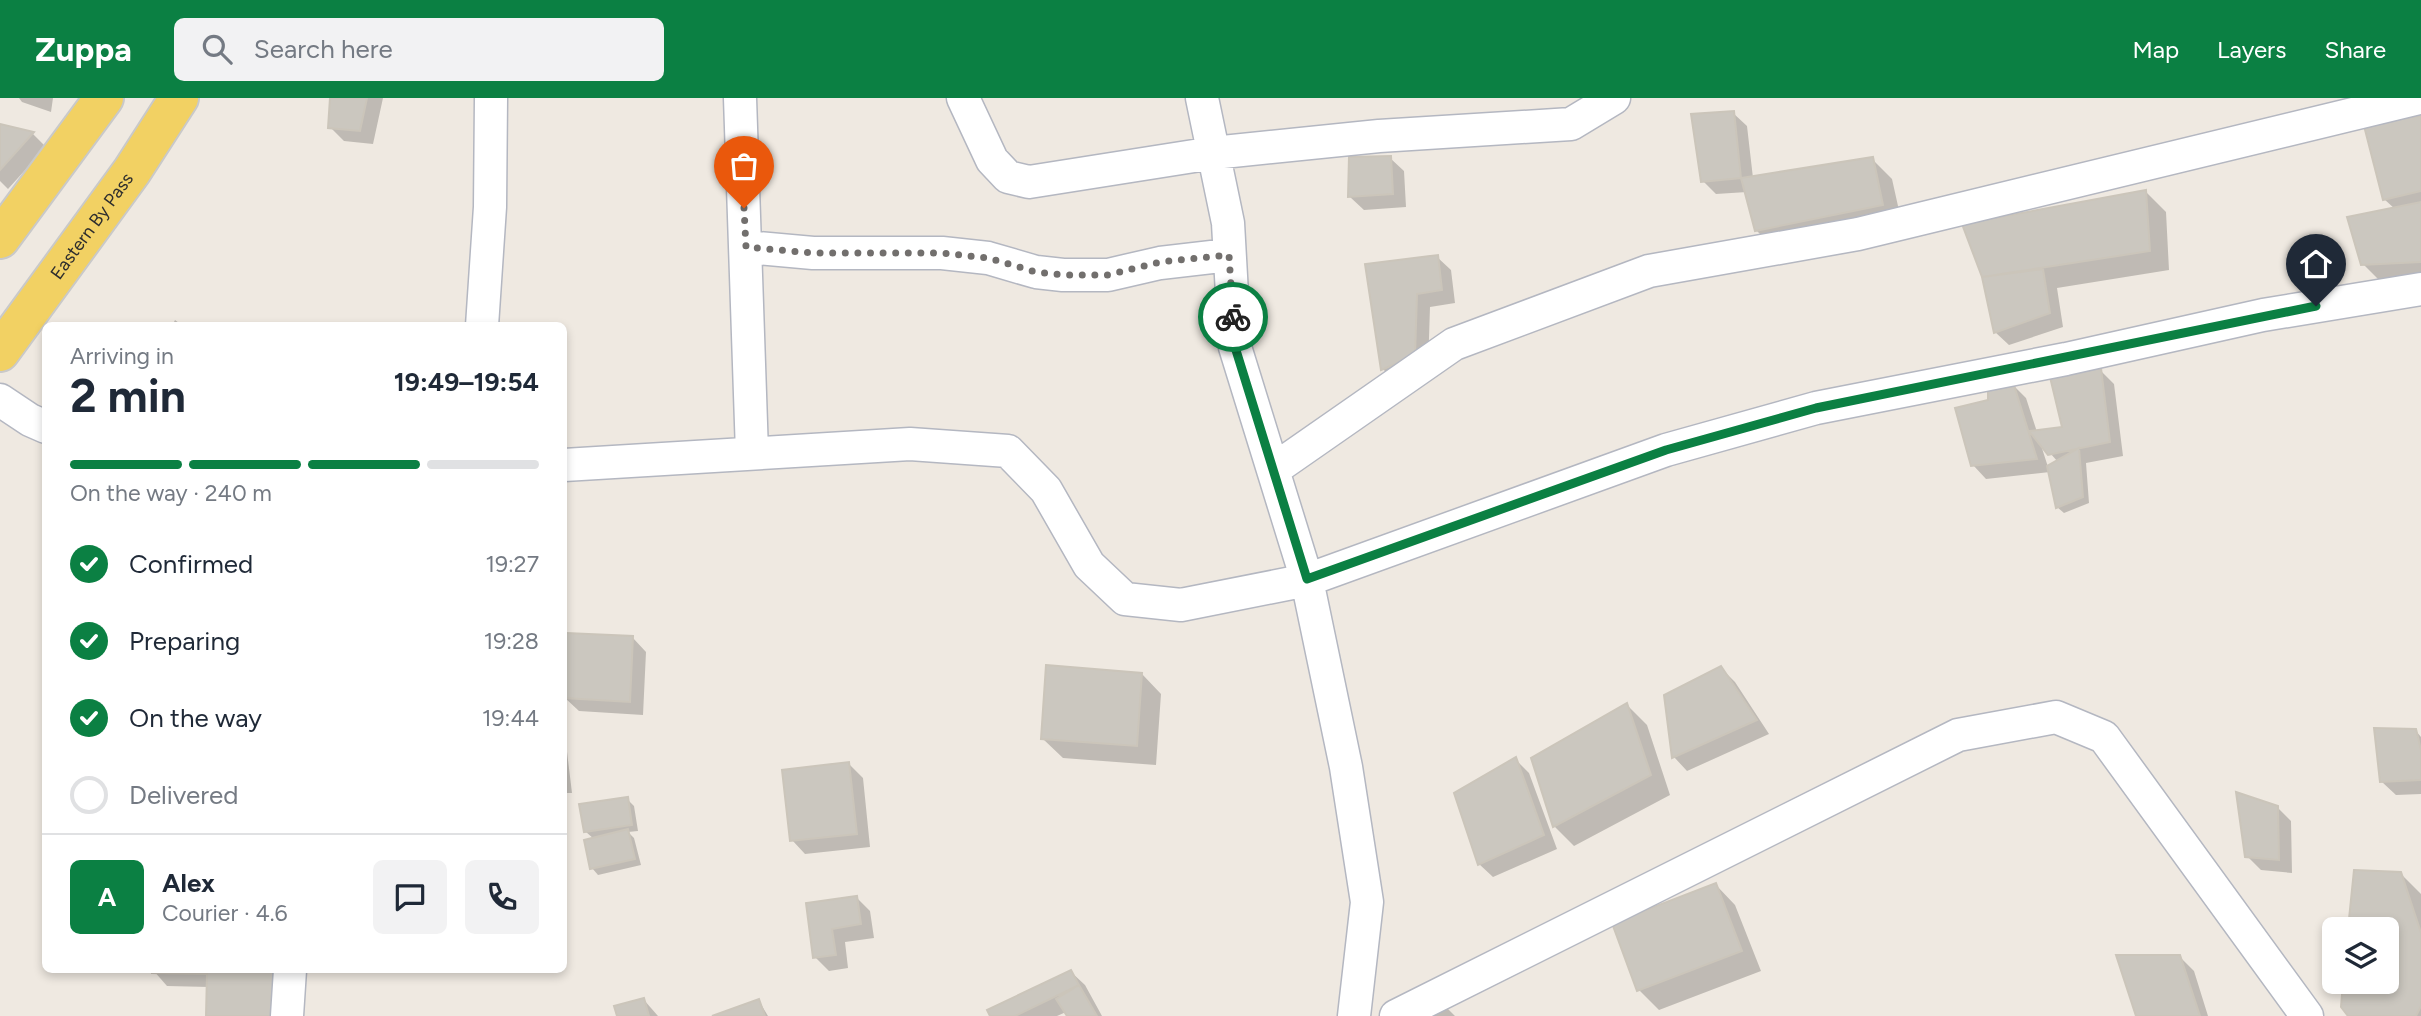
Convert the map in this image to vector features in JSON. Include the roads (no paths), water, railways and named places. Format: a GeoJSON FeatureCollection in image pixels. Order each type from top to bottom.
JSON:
{"type":"FeatureCollection","features":[{"type":"Feature","properties":{"kind":"main road","name":"Eastern By Pass"},"geometry":{"type":"LineString","coordinates":[[0,352],[132,171],[179,98]]}},
{"type":"Feature","properties":{"kind":"main road"},"geometry":{"type":"LineString","coordinates":[[0,239],[100,101]]}},
{"type":"Feature","properties":{"kind":"street"},"geometry":{"type":"LineString","coordinates":[[482,322],[490,206],[491,98]]}},
{"type":"Feature","properties":{"kind":"street"},"geometry":{"type":"LineString","coordinates":[[740,98],[752,453]]}},
{"type":"Feature","properties":{"kind":"street"},"geometry":{"type":"LineString","coordinates":[[962,98],[992,160],[1008,177],[1030,182],[1213,153],[1379,136],[1571,124],[1614,98]]}},
{"type":"Feature","properties":{"kind":"street"},"geometry":{"type":"LineString","coordinates":[[1202,98],[1227,223],[1235,347],[1307,579],[1346,767],[1367,902],[1354,1016]]}},
{"type":"Feature","properties":{"kind":"street"},"geometry":{"type":"LineString","coordinates":[[1273,470],[1454,344],[1649,271],[1858,234],[2419,98]]}},
{"type":"Feature","properties":{"kind":"street"},"geometry":{"type":"LineString","coordinates":[[746,247],[813,253],[942,253],[988,258],[1036,272],[1063,275],[1108,275],[1160,262],[1229,255]]}},
{"type":"Feature","properties":{"kind":"street"},"geometry":{"type":"LineString","coordinates":[[567,465],[910,444],[1008,451],[1046,490],[1090,565],[1125,599],[1181,605],[1307,579],[1666,450],[1816,408],[2066,359],[2263,315],[2421,289]]}},
{"type":"Feature","properties":{"kind":"street"},"geometry":{"type":"LineString","coordinates":[[0,400],[42,425]]}},
{"type":"Feature","properties":{"kind":"street"},"geometry":{"type":"LineString","coordinates":[[1396,1016],[1958,735],[2056,717],[2104,737],[2307,1016]]}},
{"type":"Feature","properties":{"kind":"street"},"geometry":{"type":"LineString","coordinates":[[287,1016],[290,973]]}}]}
